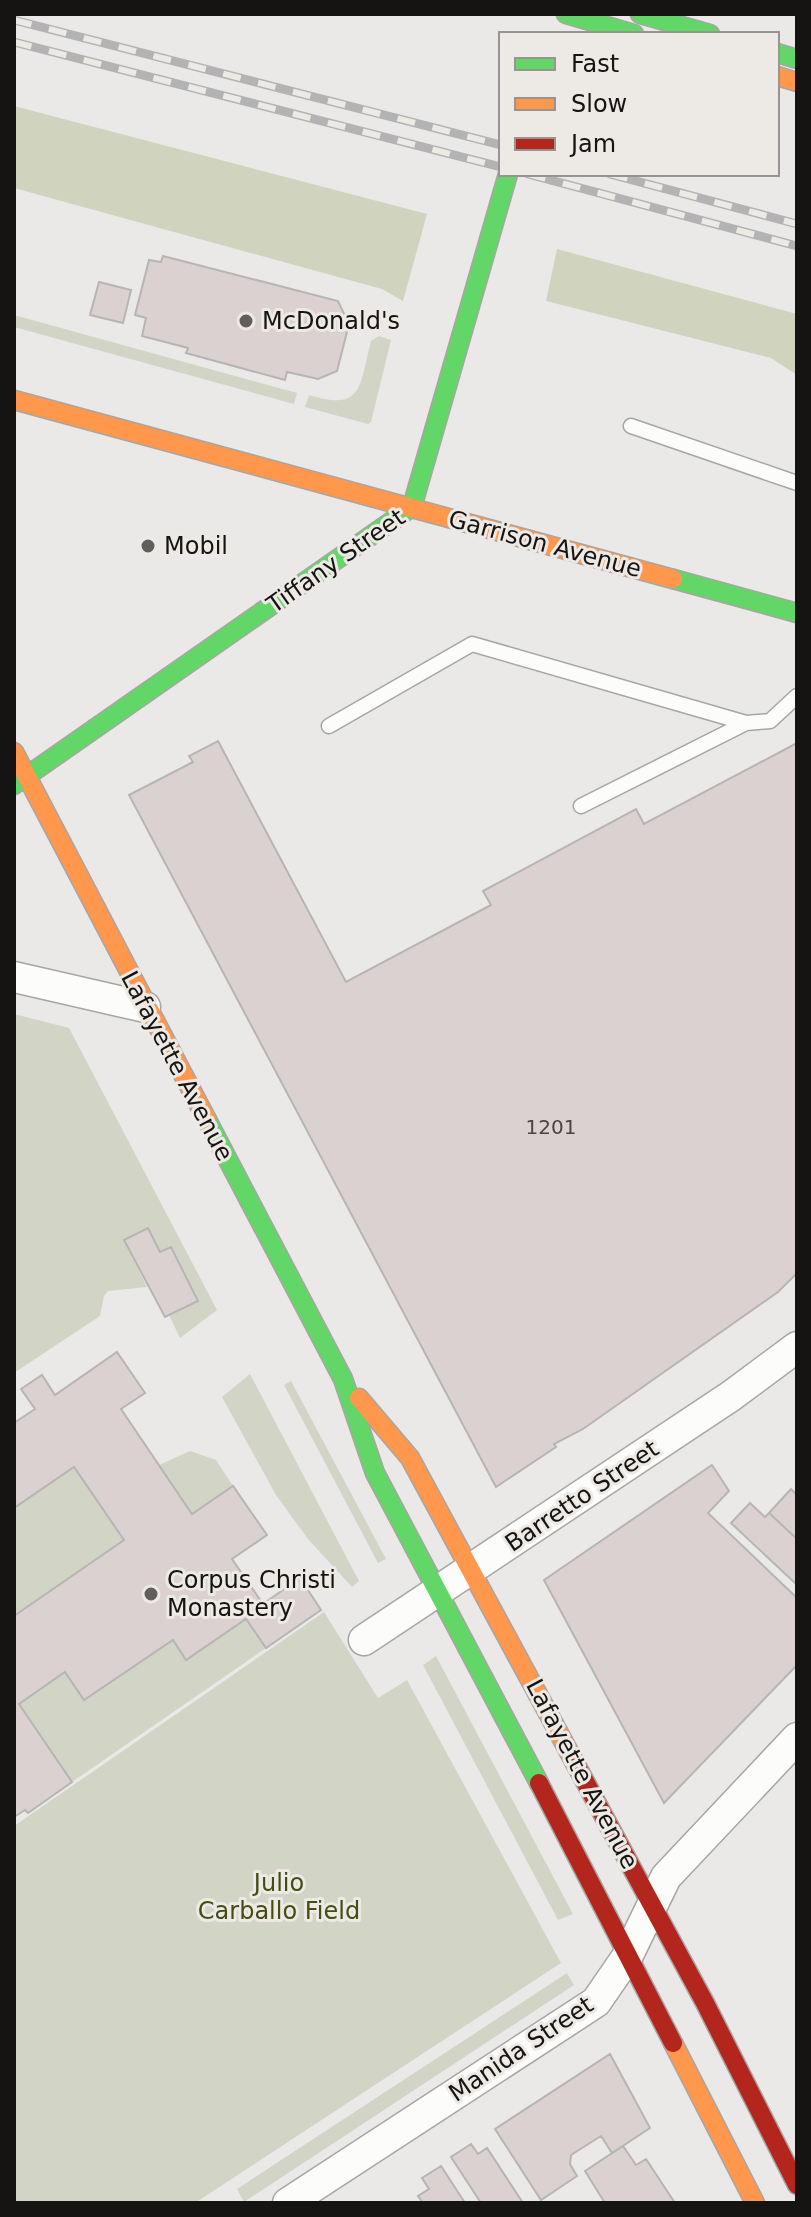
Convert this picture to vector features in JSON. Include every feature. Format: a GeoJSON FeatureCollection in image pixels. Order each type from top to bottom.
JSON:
{"type":"FeatureCollection","features":[{"type":"Feature","properties":{"kind":"main road"},"geometry":{"type":"LineString","coordinates":[[640,14],[703,32]]}},
{"type":"Feature","properties":{"kind":"main road"},"geometry":{"type":"LineString","coordinates":[[557,17],[625,32]]}},
{"type":"Feature","properties":{"kind":"main road","name":"Tiffany Street"},"geometry":{"type":"LineString","coordinates":[[20,780],[412,507],[507,176]]}},
{"type":"Feature","properties":{"kind":"main road","name":"Garrison Avenue"},"geometry":{"type":"LineString","coordinates":[[14,400],[797,613]]}},
{"type":"Feature","properties":{"kind":"main road","name":"Lafayette Avenue"},"geometry":{"type":"LineString","coordinates":[[14,752],[20,780],[343,1379],[375,1473],[755,2203]]}},
{"type":"Feature","properties":{"kind":"main road","name":"Lafayette Avenue"},"geometry":{"type":"LineString","coordinates":[[343,1379],[410,1458],[651,1905],[797,2185]]}},
{"type":"Feature","properties":{"kind":"street"},"geometry":{"type":"LineString","coordinates":[[14,977],[145,1007]]}},
{"type":"Feature","properties":{"kind":"street","name":"Barretto Street"},"geometry":{"type":"LineString","coordinates":[[364,1640],[731,1396],[797,1347]]}},
{"type":"Feature","properties":{"kind":"street","name":"Manida Street"},"geometry":{"type":"LineString","coordinates":[[288,2203],[596,2002],[627,1957],[666,1877],[797,1738]]}},
{"type":"Feature","properties":{"kind":"lane"},"geometry":{"type":"LineString","coordinates":[[631,426],[797,483]]}},
{"type":"Feature","properties":{"kind":"lane"},"geometry":{"type":"LineString","coordinates":[[329,726],[472,644],[746,723],[770,721],[797,696]]}},
{"type":"Feature","properties":{"kind":"lane"},"geometry":{"type":"LineString","coordinates":[[581,806],[746,723]]}},
{"type":"Feature","properties":{"kind":"green space"},"geometry":{"type":"Polygon","coordinates":[[[14,106],[427,214],[403,301],[382,289],[14,188],[14,106]]]}},
{"type":"Feature","properties":{"kind":"green space"},"geometry":{"type":"Polygon","coordinates":[[[557,249],[797,314],[797,375],[771,358],[546,301],[557,249]]]}},
{"type":"Feature","properties":{"kind":"green space"},"geometry":{"type":"Polygon","coordinates":[[[14,315],[297,393],[294,404],[14,327],[14,315]]]}},
{"type":"Feature","properties":{"kind":"green space"},"geometry":{"type":"Polygon","coordinates":[[[379,336],[391,340],[371,422],[368,424],[305,407],[309,395],[340,400],[350,397],[361,382],[371,341],[379,336]]]}},
{"type":"Feature","properties":{"kind":"green space"},"geometry":{"type":"Polygon","coordinates":[[[14,1014],[69,1028],[217,1310],[180,1338],[169,1315],[198,1300],[171,1247],[160,1252],[147,1228],[124,1240],[147,1287],[108,1291],[100,1316],[14,1373],[14,1014]]]}},
{"type":"Feature","properties":{"kind":"green space"},"geometry":{"type":"Polygon","coordinates":[[[250,1374],[359,1581],[352,1587],[308,1539],[276,1495],[222,1397],[250,1374]]]}},
{"type":"Feature","properties":{"kind":"green space"},"geometry":{"type":"Polygon","coordinates":[[[291,1381],[386,1559],[378,1563],[284,1385],[291,1381]]]}},
{"type":"Feature","properties":{"kind":"green space"},"geometry":{"type":"Polygon","coordinates":[[[190,1451],[216,1460],[233,1486],[192,1514],[159,1465],[190,1451]]]}},
{"type":"Feature","properties":{"kind":"green space"},"geometry":{"type":"Polygon","coordinates":[[[74,1467],[124,1540],[14,1616],[14,1508],[74,1467]]]}},
{"type":"Feature","properties":{"kind":"green space","name":"Julio Carballo Field"},"geometry":{"type":"Polygon","coordinates":[[[324,1612],[378,1698],[407,1680],[561,1963],[195,2203],[14,2203],[14,1826],[324,1612]]]}},
{"type":"Feature","properties":{"kind":"green space"},"geometry":{"type":"Polygon","coordinates":[[[246,1619],[266,1648],[72,1782],[19,1704],[65,1672],[85,1700],[173,1640],[186,1660],[246,1619]]]}},
{"type":"Feature","properties":{"kind":"green space"},"geometry":{"type":"Polygon","coordinates":[[[436,1656],[573,1914],[558,1920],[423,1665],[436,1656]]]}},
{"type":"Feature","properties":{"kind":"green space"},"geometry":{"type":"Polygon","coordinates":[[[567,1973],[574,1985],[244,2202],[237,2189],[567,1973]]]}},
{"type":"Feature","properties":{"kind":"building","name":"McDonald's"},"geometry":{"type":"Polygon","coordinates":[[[163,256],[338,301],[349,324],[337,371],[318,379],[287,372],[285,380],[186,353],[188,348],[142,336],[146,318],[135,315],[149,260],[161,262],[163,256]]]}},
{"type":"Feature","properties":{"kind":"building"},"geometry":{"type":"Polygon","coordinates":[[[99,282],[131,290],[123,323],[90,315],[99,282]]]}},
{"type":"Feature","properties":{"kind":"building"},"geometry":{"type":"Polygon","coordinates":[[[218,741],[346,982],[491,905],[483,891],[636,809],[644,824],[797,743],[797,1273],[778,1292],[496,1487],[129,795],[193,762],[189,756],[218,741]]]}},
{"type":"Feature","properties":{"kind":"building"},"geometry":{"type":"Polygon","coordinates":[[[148,1228],[160,1252],[171,1247],[198,1301],[165,1317],[124,1240],[148,1228]]]}},
{"type":"Feature","properties":{"kind":"building","name":"Corpus Christi Monastery"},"geometry":{"type":"Polygon","coordinates":[[[117,1352],[145,1393],[121,1409],[192,1514],[233,1486],[267,1535],[232,1559],[263,1604],[300,1578],[321,1610],[266,1648],[246,1619],[186,1660],[173,1640],[84,1700],[65,1672],[19,1704],[72,1782],[28,1813],[25,1810],[14,1817],[14,1616],[124,1540],[74,1467],[14,1508],[14,1423],[35,1409],[21,1389],[42,1375],[55,1395],[117,1352]]]}},
{"type":"Feature","properties":{"kind":"building"},"geometry":{"type":"Polygon","coordinates":[[[712,1465],[729,1491],[708,1513],[797,1598],[797,1665],[664,1803],[544,1580],[712,1465]]]}},
{"type":"Feature","properties":{"kind":"building"},"geometry":{"type":"Polygon","coordinates":[[[791,1489],[797,1495],[797,1539],[769,1513],[791,1489]]]}},
{"type":"Feature","properties":{"kind":"building"},"geometry":{"type":"Polygon","coordinates":[[[750,1503],[765,1517],[769,1513],[797,1539],[797,1585],[731,1523],[750,1503]]]}},
{"type":"Feature","properties":{"kind":"building"},"geometry":{"type":"Polygon","coordinates":[[[610,2054],[650,2128],[612,2153],[601,2136],[571,2155],[570,2164],[577,2176],[541,2200],[495,2129],[610,2054]]]}},
{"type":"Feature","properties":{"kind":"building"},"geometry":{"type":"Polygon","coordinates":[[[471,2144],[478,2154],[487,2148],[523,2203],[481,2203],[451,2157],[471,2144]]]}},
{"type":"Feature","properties":{"kind":"building"},"geometry":{"type":"Polygon","coordinates":[[[623,2146],[636,2165],[646,2159],[675,2203],[605,2203],[585,2171],[623,2146]]]}},
{"type":"Feature","properties":{"kind":"building"},"geometry":{"type":"Polygon","coordinates":[[[441,2166],[465,2203],[423,2203],[418,2196],[429,2189],[422,2178],[441,2166]]]}},
{"type":"Feature","properties":{"kind":"railway"},"geometry":{"type":"LineString","coordinates":[[14,20],[499,144]]}},
{"type":"Feature","properties":{"kind":"railway"},"geometry":{"type":"LineString","coordinates":[[14,42],[499,166]]}},
{"type":"Feature","properties":{"kind":"railway"},"geometry":{"type":"LineString","coordinates":[[535,176],[797,246]]}},
{"type":"Feature","properties":{"kind":"railway"},"geometry":{"type":"LineString","coordinates":[[617,176],[797,224]]}},
{"type":"Feature","properties":{"kind":"traffic: fast"},"geometry":{"type":"LineString","coordinates":[[566,14],[627,32]]}},
{"type":"Feature","properties":{"kind":"traffic: fast"},"geometry":{"type":"LineString","coordinates":[[640,14],[703,32]]}},
{"type":"Feature","properties":{"kind":"traffic: fast"},"geometry":{"type":"LineString","coordinates":[[779,54],[797,59]]}},
{"type":"Feature","properties":{"kind":"traffic: fast"},"geometry":{"type":"LineString","coordinates":[[14,785],[412,507],[507,176]]}},
{"type":"Feature","properties":{"kind":"traffic: fast"},"geometry":{"type":"LineString","coordinates":[[673,579],[797,613]]}},
{"type":"Feature","properties":{"kind":"traffic: fast"},"geometry":{"type":"LineString","coordinates":[[207,1120],[343,1379],[375,1473],[539,1783]]}},
{"type":"Feature","properties":{"kind":"traffic: slow"},"geometry":{"type":"LineString","coordinates":[[779,77],[797,82]]}},
{"type":"Feature","properties":{"kind":"traffic: slow"},"geometry":{"type":"LineString","coordinates":[[14,400],[673,579]]}},
{"type":"Feature","properties":{"kind":"traffic: slow"},"geometry":{"type":"LineString","coordinates":[[14,752],[207,1120]]}},
{"type":"Feature","properties":{"kind":"traffic: slow"},"geometry":{"type":"LineString","coordinates":[[359,1398],[410,1458],[575,1763]]}},
{"type":"Feature","properties":{"kind":"traffic: slow"},"geometry":{"type":"LineString","coordinates":[[673,2043],[755,2203]]}},
{"type":"Feature","properties":{"kind":"traffic: jam"},"geometry":{"type":"LineString","coordinates":[[575,1763],[705,2003],[797,2185]]}},
{"type":"Feature","properties":{"kind":"traffic: jam"},"geometry":{"type":"LineString","coordinates":[[539,1783],[673,2043]]}},
{"type":"Feature","properties":{"kind":"place","name":"McDonald's"},"geometry":{"type":"Point","coordinates":[246,321]}},
{"type":"Feature","properties":{"kind":"place","name":"Mobil"},"geometry":{"type":"Point","coordinates":[148,546]}},
{"type":"Feature","properties":{"kind":"place","name":"Corpus Christi Monastery"},"geometry":{"type":"Point","coordinates":[151,1594]}}]}
